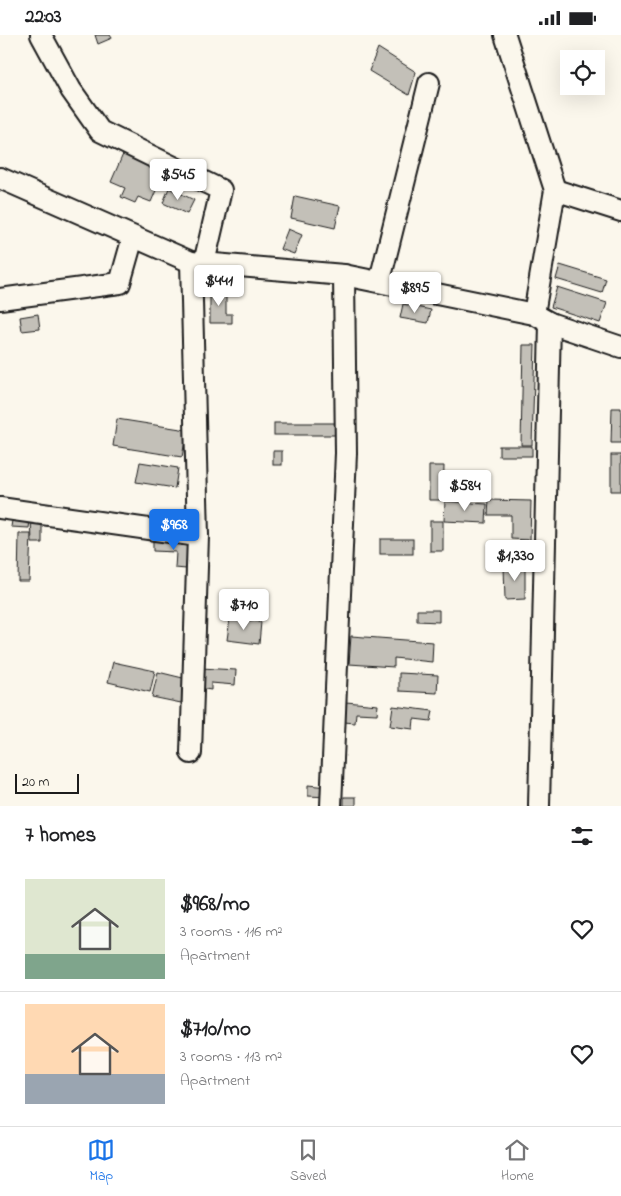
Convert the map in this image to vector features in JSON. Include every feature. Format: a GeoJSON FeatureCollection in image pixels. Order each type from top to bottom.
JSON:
{"type":"FeatureCollection","features":[{"type":"Feature","properties":{"kind":"street"},"geometry":{"type":"LineString","coordinates":[[41,35],[71,90],[100,131],[221,190],[198,262],[198,537],[191,753]]}},
{"type":"Feature","properties":{"kind":"street"},"geometry":{"type":"LineString","coordinates":[[505,35],[555,191],[542,319],[539,806]]}},
{"type":"Feature","properties":{"kind":"street"},"geometry":{"type":"LineString","coordinates":[[380,281],[429,83]]}},
{"type":"Feature","properties":{"kind":"street"},"geometry":{"type":"LineString","coordinates":[[0,178],[133,237],[198,262],[344,275],[380,281],[542,319],[621,347]]}},
{"type":"Feature","properties":{"kind":"street"},"geometry":{"type":"LineString","coordinates":[[555,191],[621,211]]}},
{"type":"Feature","properties":{"kind":"street"},"geometry":{"type":"LineString","coordinates":[[0,299],[120,283],[133,237]]}},
{"type":"Feature","properties":{"kind":"street"},"geometry":{"type":"LineString","coordinates":[[331,806],[346,453],[344,275]]}},
{"type":"Feature","properties":{"kind":"street"},"geometry":{"type":"LineString","coordinates":[[0,508],[198,537]]}},
{"type":"Feature","properties":{"kind":"building"},"geometry":{"type":"Polygon","coordinates":[[[95,35],[110,35],[112,38],[98,44],[95,35]]]}},
{"type":"Feature","properties":{"kind":"building"},"geometry":{"type":"Polygon","coordinates":[[[378,48],[416,72],[409,95],[369,71],[378,48]]]}},
{"type":"Feature","properties":{"kind":"building"},"geometry":{"type":"Polygon","coordinates":[[[124,152],[164,172],[151,202],[138,197],[135,203],[121,197],[125,188],[111,182],[124,152]]]}},
{"type":"Feature","properties":{"kind":"building"},"geometry":{"type":"Polygon","coordinates":[[[169,188],[194,200],[187,214],[163,203],[169,188]]]}},
{"type":"Feature","properties":{"kind":"building"},"geometry":{"type":"Polygon","coordinates":[[[295,196],[340,206],[335,228],[291,218],[295,196]]]}},
{"type":"Feature","properties":{"kind":"building"},"geometry":{"type":"Polygon","coordinates":[[[288,229],[302,235],[294,254],[280,249],[288,229]]]}},
{"type":"Feature","properties":{"kind":"building"},"geometry":{"type":"Polygon","coordinates":[[[560,265],[606,279],[602,293],[556,279],[560,265]]]}},
{"type":"Feature","properties":{"kind":"building"},"geometry":{"type":"Polygon","coordinates":[[[557,287],[607,303],[600,323],[551,307],[557,287]]]}},
{"type":"Feature","properties":{"kind":"building"},"geometry":{"type":"Polygon","coordinates":[[[210,289],[226,289],[226,314],[232,314],[232,323],[210,323],[210,289]]]}},
{"type":"Feature","properties":{"kind":"building"},"geometry":{"type":"Polygon","coordinates":[[[403,304],[431,310],[428,323],[400,318],[403,304]]]}},
{"type":"Feature","properties":{"kind":"building"},"geometry":{"type":"Polygon","coordinates":[[[38,314],[40,329],[22,331],[20,317],[38,314]]]}},
{"type":"Feature","properties":{"kind":"building"},"geometry":{"type":"Polygon","coordinates":[[[523,345],[535,345],[532,445],[521,445],[523,345]]]}},
{"type":"Feature","properties":{"kind":"building"},"geometry":{"type":"Polygon","coordinates":[[[612,408],[621,408],[621,443],[611,443],[612,408]]]}},
{"type":"Feature","properties":{"kind":"building"},"geometry":{"type":"Polygon","coordinates":[[[117,419],[187,430],[182,457],[113,446],[117,419]]]}},
{"type":"Feature","properties":{"kind":"building"},"geometry":{"type":"Polygon","coordinates":[[[274,423],[341,423],[341,435],[274,435],[274,423]]]}},
{"type":"Feature","properties":{"kind":"building"},"geometry":{"type":"Polygon","coordinates":[[[499,446],[532,446],[532,456],[499,456],[499,446]]]}},
{"type":"Feature","properties":{"kind":"building"},"geometry":{"type":"Polygon","coordinates":[[[273,451],[282,451],[282,465],[273,465],[273,451]]]}},
{"type":"Feature","properties":{"kind":"building"},"geometry":{"type":"Polygon","coordinates":[[[611,455],[621,455],[621,491],[611,491],[611,455]]]}},
{"type":"Feature","properties":{"kind":"building"},"geometry":{"type":"Polygon","coordinates":[[[140,462],[178,468],[175,488],[136,482],[140,462]]]}},
{"type":"Feature","properties":{"kind":"building"},"geometry":{"type":"Polygon","coordinates":[[[429,466],[444,466],[443,500],[429,500],[429,466]]]}},
{"type":"Feature","properties":{"kind":"building"},"geometry":{"type":"Polygon","coordinates":[[[489,500],[531,501],[530,540],[511,539],[511,515],[488,515],[489,500]]]}},
{"type":"Feature","properties":{"kind":"building"},"geometry":{"type":"Polygon","coordinates":[[[445,501],[487,504],[486,523],[444,521],[445,501]]]}},
{"type":"Feature","properties":{"kind":"building"},"geometry":{"type":"Polygon","coordinates":[[[13,514],[31,515],[29,528],[11,527],[13,514]]]}},
{"type":"Feature","properties":{"kind":"building"},"geometry":{"type":"Polygon","coordinates":[[[31,515],[42,515],[42,543],[32,543],[31,515]]]}},
{"type":"Feature","properties":{"kind":"building"},"geometry":{"type":"Polygon","coordinates":[[[430,521],[443,521],[443,551],[430,551],[430,521]]]}},
{"type":"Feature","properties":{"kind":"building"},"geometry":{"type":"Polygon","coordinates":[[[19,534],[31,534],[29,581],[18,581],[19,534]]]}},
{"type":"Feature","properties":{"kind":"building"},"geometry":{"type":"Polygon","coordinates":[[[380,539],[413,539],[413,554],[380,554],[380,539]]]}},
{"type":"Feature","properties":{"kind":"building"},"geometry":{"type":"Polygon","coordinates":[[[153,540],[188,542],[186,569],[175,568],[176,552],[153,551],[153,540]]]}},
{"type":"Feature","properties":{"kind":"building"},"geometry":{"type":"Polygon","coordinates":[[[525,565],[525,599],[505,600],[504,566],[525,565]]]}},
{"type":"Feature","properties":{"kind":"building"},"geometry":{"type":"Polygon","coordinates":[[[417,610],[439,610],[439,622],[417,621],[417,610]]]}},
{"type":"Feature","properties":{"kind":"building"},"geometry":{"type":"Polygon","coordinates":[[[230,618],[261,622],[259,644],[227,640],[230,618]]]}},
{"type":"Feature","properties":{"kind":"building"},"geometry":{"type":"Polygon","coordinates":[[[351,636],[433,642],[432,662],[394,658],[394,667],[349,664],[351,636]]]}},
{"type":"Feature","properties":{"kind":"building"},"geometry":{"type":"Polygon","coordinates":[[[113,662],[155,671],[150,692],[108,682],[113,662]]]}},
{"type":"Feature","properties":{"kind":"building"},"geometry":{"type":"Polygon","coordinates":[[[201,668],[236,670],[235,685],[211,683],[211,690],[199,688],[201,668]]]}},
{"type":"Feature","properties":{"kind":"building"},"geometry":{"type":"Polygon","coordinates":[[[158,672],[187,679],[181,703],[152,697],[158,672]]]}},
{"type":"Feature","properties":{"kind":"building"},"geometry":{"type":"Polygon","coordinates":[[[399,673],[438,675],[437,693],[399,691],[399,673]]]}},
{"type":"Feature","properties":{"kind":"building"},"geometry":{"type":"Polygon","coordinates":[[[346,702],[378,705],[377,714],[356,713],[355,723],[344,722],[346,702]]]}},
{"type":"Feature","properties":{"kind":"building"},"geometry":{"type":"Polygon","coordinates":[[[393,706],[433,711],[431,721],[414,719],[413,729],[390,726],[393,706]]]}},
{"type":"Feature","properties":{"kind":"building"},"geometry":{"type":"Polygon","coordinates":[[[308,785],[327,787],[327,797],[308,796],[308,785]]]}},
{"type":"Feature","properties":{"kind":"building"},"geometry":{"type":"Polygon","coordinates":[[[344,797],[356,797],[356,806],[344,806],[344,797]]]}}]}
